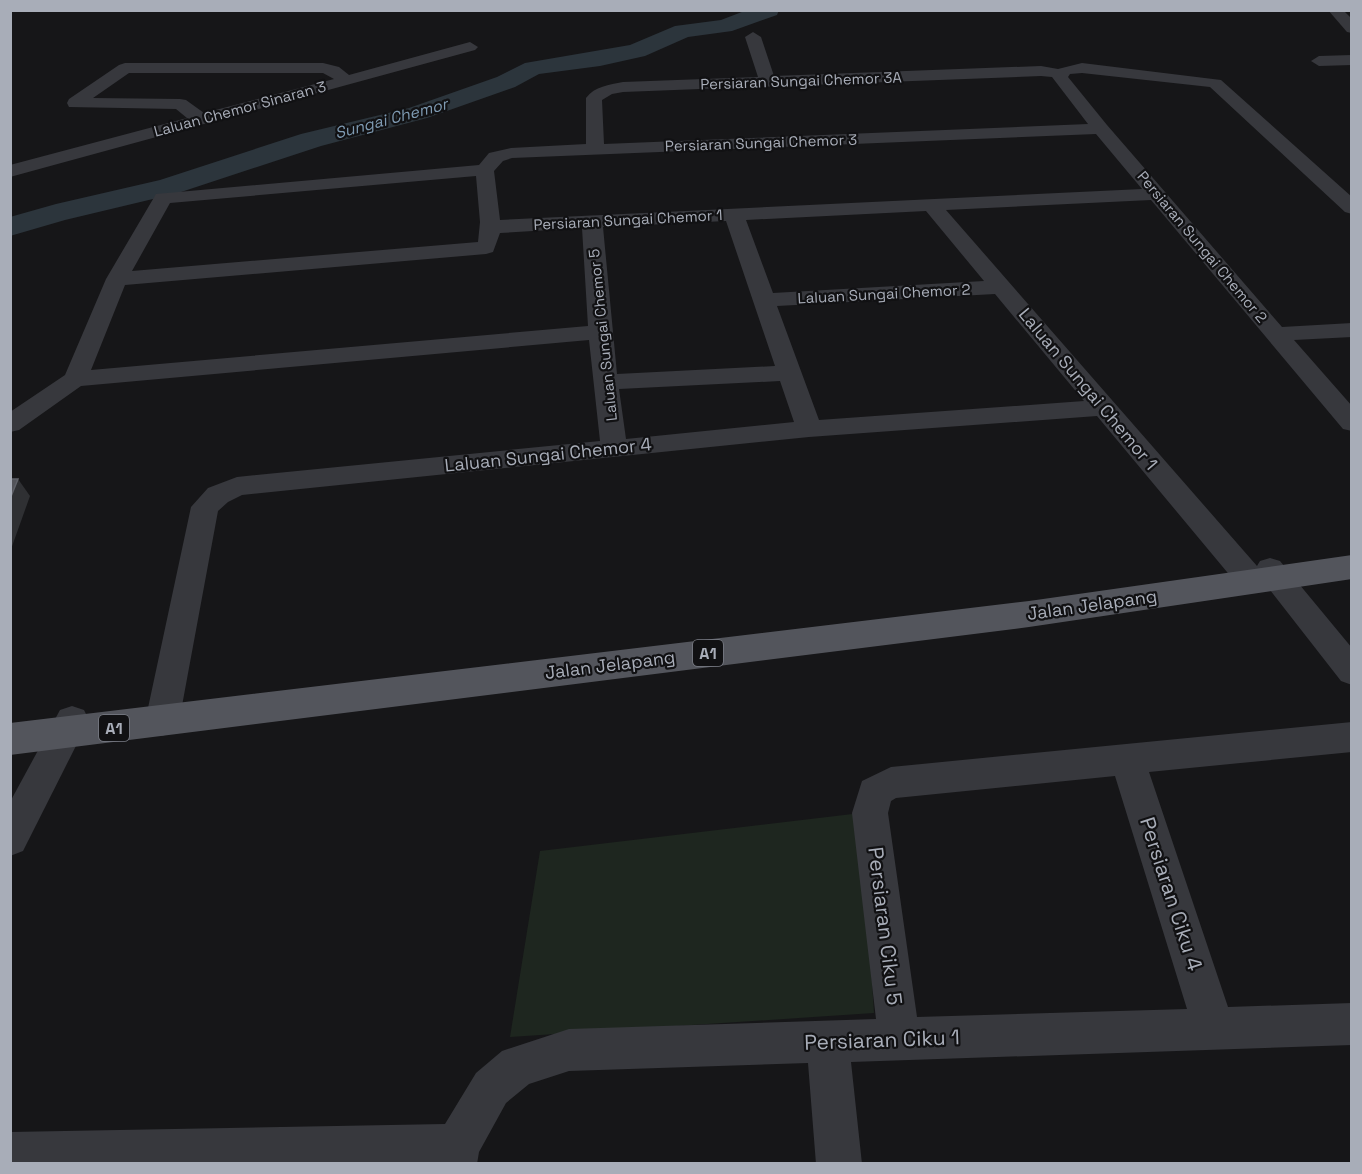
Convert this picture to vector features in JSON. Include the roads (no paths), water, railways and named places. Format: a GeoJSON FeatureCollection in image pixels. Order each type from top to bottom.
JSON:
{"type":"FeatureCollection","features":[{"type":"Feature","properties":{"kind":"main road","name":"Jalan Jelapang"},"geometry":{"type":"LineString","coordinates":[[1261,576],[1352,555]]}},
{"type":"Feature","properties":{"kind":"main road","name":"Jalan Jelapang"},"geometry":{"type":"LineString","coordinates":[[10,739],[69,727],[163,715],[1029,614],[1261,576],[1352,567]]}},
{"type":"Feature","properties":{"kind":"main road","name":"Jalan Jelapang"},"geometry":{"type":"LineString","coordinates":[[10,726],[69,727]]}},
{"type":"Feature","properties":{"kind":"street"},"geometry":{"type":"LineString","coordinates":[[1335,10],[1352,29]]}},
{"type":"Feature","properties":{"kind":"street"},"geometry":{"type":"LineString","coordinates":[[753,37],[768,82]]}},
{"type":"Feature","properties":{"kind":"street","name":"Laluan Chemor Sinaran 3"},"geometry":{"type":"LineString","coordinates":[[10,171],[470,47]]}},
{"type":"Feature","properties":{"kind":"street"},"geometry":{"type":"LineString","coordinates":[[1319,61],[1352,60]]}},
{"type":"Feature","properties":{"kind":"street"},"geometry":{"type":"LineString","coordinates":[[200,119],[180,104],[75,103],[125,68],[323,68],[333,70],[346,80]]}},
{"type":"Feature","properties":{"kind":"street","name":"Persiaran Sungai Chemor 3A"},"geometry":{"type":"LineString","coordinates":[[595,149],[594,98],[607,90],[1041,71],[1064,72],[1082,68],[1215,83],[1352,208]]}},
{"type":"Feature","properties":{"kind":"street","name":"Persiaran Sungai Chemor 2"},"geometry":{"type":"LineString","coordinates":[[1064,72],[1060,77],[1101,129],[1352,423]]}},
{"type":"Feature","properties":{"kind":"street","name":"Persiaran Sungai Chemor 3"},"geometry":{"type":"LineString","coordinates":[[485,170],[496,157],[511,153],[1101,129]]}},
{"type":"Feature","properties":{"kind":"street"},"geometry":{"type":"LineString","coordinates":[[75,379],[117,279],[163,198],[485,170],[489,227],[489,243],[486,248],[117,279]]}},
{"type":"Feature","properties":{"kind":"street","name":"Persiaran Sungai Chemor 1"},"geometry":{"type":"LineString","coordinates":[[489,227],[1157,194]]}},
{"type":"Feature","properties":{"kind":"street","name":"Laluan Sungai Chemor 1"},"geometry":{"type":"LineString","coordinates":[[931,205],[1104,407],[1261,576],[1346,658]]}},
{"type":"Feature","properties":{"kind":"street"},"geometry":{"type":"LineString","coordinates":[[734,214],[766,300],[809,429]]}},
{"type":"Feature","properties":{"kind":"street","name":"Laluan Sungai Chemor 5"},"geometry":{"type":"LineString","coordinates":[[592,222],[600,332],[614,449]]}},
{"type":"Feature","properties":{"kind":"street","name":"Laluan Sungai Chemor 2"},"geometry":{"type":"LineString","coordinates":[[766,300],[1002,287]]}},
{"type":"Feature","properties":{"kind":"street"},"geometry":{"type":"LineString","coordinates":[[1275,334],[1352,330]]}},
{"type":"Feature","properties":{"kind":"street"},"geometry":{"type":"LineString","coordinates":[[10,424],[75,379],[600,332]]}},
{"type":"Feature","properties":{"kind":"street"},"geometry":{"type":"LineString","coordinates":[[606,382],[789,372]]}},
{"type":"Feature","properties":{"kind":"street","name":"Laluan Sungai Chemor 4"},"geometry":{"type":"LineString","coordinates":[[163,715],[205,507],[218,495],[237,486],[809,429],[1104,407]]}},
{"type":"Feature","properties":{"kind":"street"},"geometry":{"type":"LineString","coordinates":[[10,839],[69,727]]}},
{"type":"Feature","properties":{"kind":"street"},"geometry":{"type":"LineString","coordinates":[[1127,759],[1352,737]]}},
{"type":"Feature","properties":{"kind":"street","name":"Persiaran Ciku 5"},"geometry":{"type":"LineString","coordinates":[[899,1039],[870,813],[874,792],[891,783],[1127,759]]}},
{"type":"Feature","properties":{"kind":"street","name":"Persiaran Ciku 4"},"geometry":{"type":"LineString","coordinates":[[1127,759],[1214,1028]]}},
{"type":"Feature","properties":{"kind":"street","name":"Persiaran Ciku 1"},"geometry":{"type":"LineString","coordinates":[[455,1155],[490,1088],[517,1066],[569,1050],[1352,1023]]}},
{"type":"Feature","properties":{"kind":"street"},"geometry":{"type":"LineString","coordinates":[[828,1041],[839,1164]]}},
{"type":"Feature","properties":{"kind":"street"},"geometry":{"type":"LineString","coordinates":[[10,1155],[455,1155]]}},
{"type":"Feature","properties":{"kind":"waterway","name":"Sungai Chemor"},"geometry":{"type":"LineString","coordinates":[[10,227],[56,213],[168,187],[311,140],[418,113],[506,82],[533,68],[600,59],[637,51],[683,31],[724,26],[769,10]]}}]}
